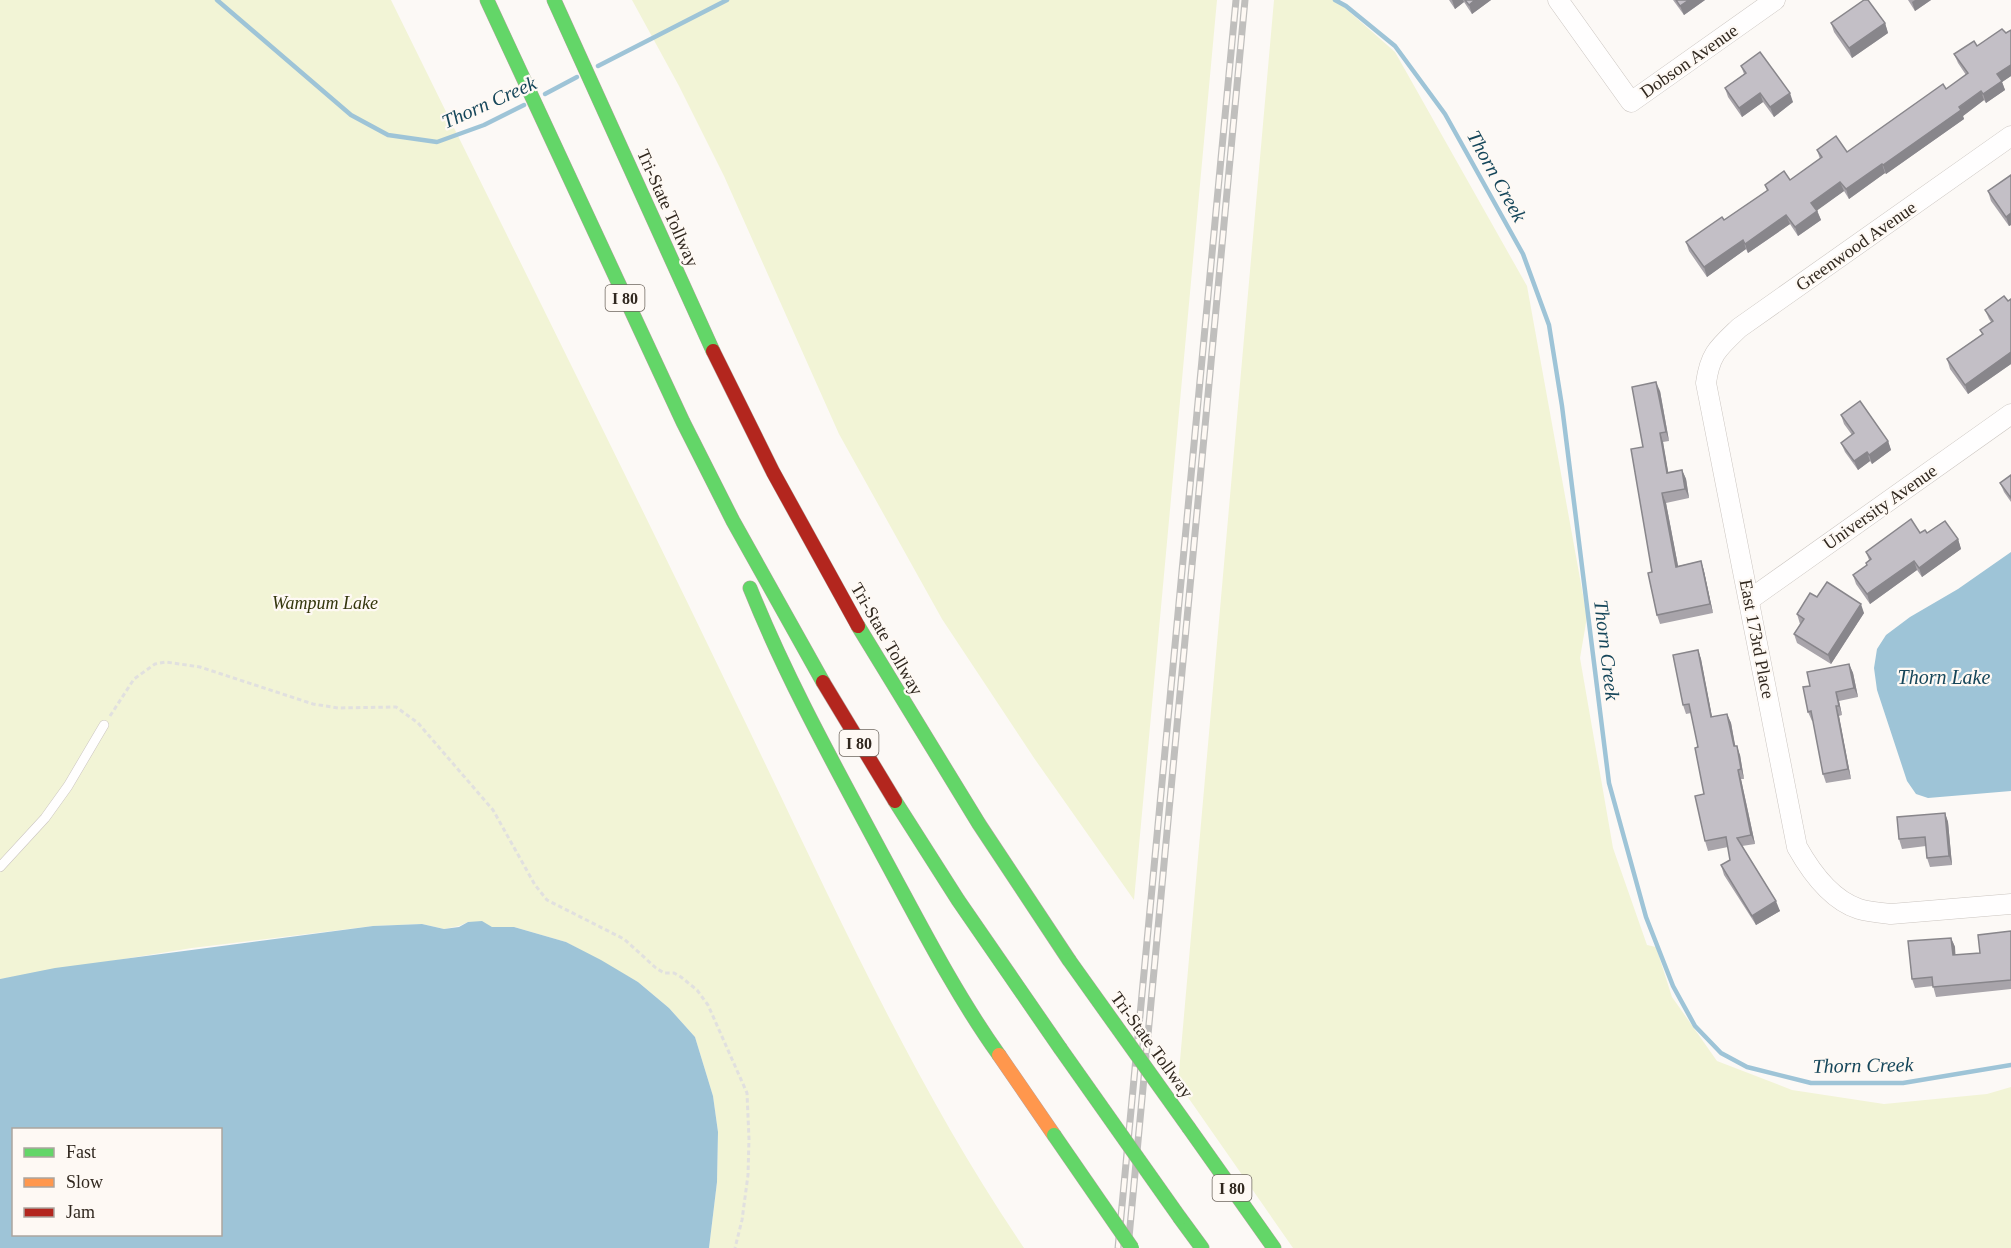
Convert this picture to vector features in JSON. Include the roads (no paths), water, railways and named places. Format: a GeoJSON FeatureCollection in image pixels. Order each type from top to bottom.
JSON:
{"type":"FeatureCollection","features":[{"type":"Feature","properties":{"kind":"highway","name":"Tri-State Tollway"},"geometry":{"type":"LineString","coordinates":[[554,0],[735,397],[782,489],[884,672],[968,808],[1069,960],[1274,1248]]}},
{"type":"Feature","properties":{"kind":"highway","name":"I 80"},"geometry":{"type":"LineString","coordinates":[[490,6],[683,422],[733,521],[833,700],[927,852],[1060,1048],[1202,1248]]}},
{"type":"Feature","properties":{"kind":"highway"},"geometry":{"type":"LineString","coordinates":[[710,311],[735,397]]}},
{"type":"Feature","properties":{"kind":"highway"},"geometry":{"type":"LineString","coordinates":[[683,422],[780,658],[927,937],[992,1046],[1132,1248]]}},
{"type":"Feature","properties":{"kind":"street","name":"Dobson Avenue"},"geometry":{"type":"LineString","coordinates":[[1558,0],[1631,102],[1775,0]]}},
{"type":"Feature","properties":{"kind":"street","name":"Greenwood Avenue"},"geometry":{"type":"LineString","coordinates":[[1709,364],[1718,349],[1739,328],[2011,136]]}},
{"type":"Feature","properties":{"kind":"street","name":"East 173rd Place"},"geometry":{"type":"LineString","coordinates":[[1709,364],[1707,392],[1797,847],[1808,866],[1829,891],[1857,909],[1891,914],[2011,904]]}},
{"type":"Feature","properties":{"kind":"street","name":"University Avenue"},"geometry":{"type":"LineString","coordinates":[[1749,600],[2011,414]]}},
{"type":"Feature","properties":{"kind":"lane"},"geometry":{"type":"LineString","coordinates":[[0,867],[45,818],[68,786],[105,725]]}},
{"type":"Feature","properties":{"kind":"water","name":"Thorn Lake"},"geometry":{"type":"Polygon","coordinates":[[[2011,552],[2011,791],[1928,798],[1916,794],[1907,781],[1877,690],[1874,668],[1877,649],[1886,635],[1910,617],[1958,589],[2011,552]]]}},
{"type":"Feature","properties":{"kind":"water"},"geometry":{"type":"Polygon","coordinates":[[[482,921],[492,927],[514,927],[566,942],[638,982],[669,1008],[695,1037],[713,1096],[718,1132],[717,1182],[709,1248],[0,1248],[0,979],[55,968],[373,926],[422,924],[444,929],[459,927],[468,922],[482,921]]]}},
{"type":"Feature","properties":{"kind":"waterway","name":"Thorn Creek"},"geometry":{"type":"LineString","coordinates":[[217,0],[351,115],[388,135],[437,142],[484,125],[524,105]]}},
{"type":"Feature","properties":{"kind":"waterway","name":"Thorn Creek"},"geometry":{"type":"LineString","coordinates":[[598,66],[727,0]]}},
{"type":"Feature","properties":{"kind":"waterway","name":"Thorn Creek"},"geometry":{"type":"LineString","coordinates":[[1335,0],[1346,6],[1395,46],[1445,114],[1523,254],[1549,325],[1562,406],[1609,783],[1646,917],[1673,986],[1695,1026],[1721,1053],[1747,1067],[1811,1083],[1903,1083],[2011,1065]]}},
{"type":"Feature","properties":{"kind":"waterway","name":"Thorn Creek"},"geometry":{"type":"LineString","coordinates":[[545,94],[577,77]]}},
{"type":"Feature","properties":{"kind":"railway"},"geometry":{"type":"LineString","coordinates":[[1118,1248],[1236,0]]}},
{"type":"Feature","properties":{"kind":"railway"},"geometry":{"type":"LineString","coordinates":[[1128,1248],[1245,0]]}},
{"type":"Feature","properties":{"kind":"park label","name":"Wampum Lake"},"geometry":{"type":"Point","coordinates":[325,603]}}]}
